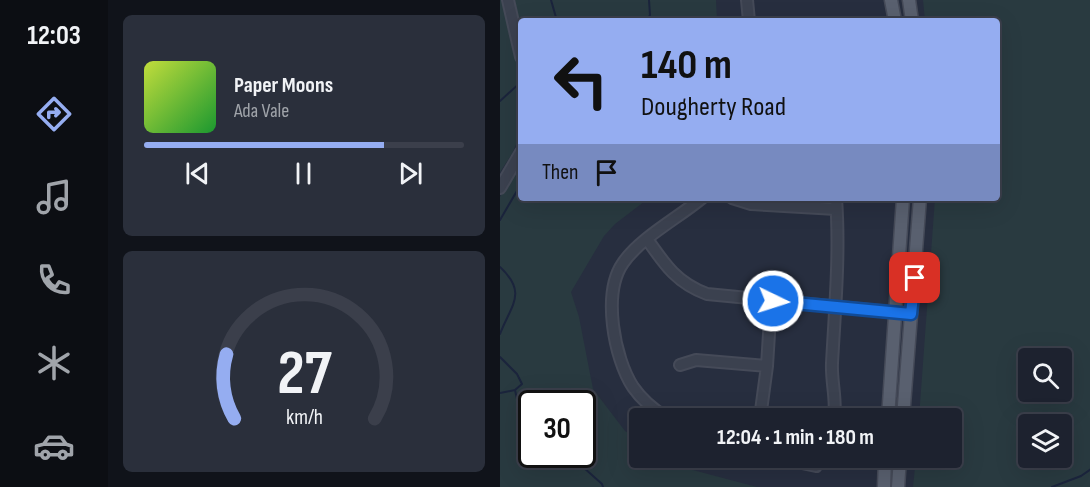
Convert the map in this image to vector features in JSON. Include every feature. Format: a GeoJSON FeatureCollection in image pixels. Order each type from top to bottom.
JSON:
{"type":"FeatureCollection","features":[{"type":"Feature","properties":{"kind":"main road"},"geometry":{"type":"LineString","coordinates":[[892,0],[895,18]]}},
{"type":"Feature","properties":{"kind":"main road"},"geometry":{"type":"LineString","coordinates":[[909,0],[912,18]]}},
{"type":"Feature","properties":{"kind":"main road"},"geometry":{"type":"LineString","coordinates":[[889,408],[904,201]]}},
{"type":"Feature","properties":{"kind":"main road"},"geometry":{"type":"LineString","coordinates":[[904,408],[920,201]]}},
{"type":"Feature","properties":{"kind":"main road"},"geometry":{"type":"LineString","coordinates":[[884,487],[885,468]]}},
{"type":"Feature","properties":{"kind":"main road"},"geometry":{"type":"LineString","coordinates":[[898,487],[899,468]]}},
{"type":"Feature","properties":{"kind":"street"},"geometry":{"type":"LineString","coordinates":[[508,0],[518,44]]}},
{"type":"Feature","properties":{"kind":"street"},"geometry":{"type":"LineString","coordinates":[[747,0],[749,18]]}},
{"type":"Feature","properties":{"kind":"street"},"geometry":{"type":"LineString","coordinates":[[500,188],[518,157]]}},
{"type":"Feature","properties":{"kind":"street"},"geometry":{"type":"LineString","coordinates":[[653,408],[643,401],[632,386],[620,356],[611,315],[612,291],[628,256],[697,201]]}},
{"type":"Feature","properties":{"kind":"street"},"geometry":{"type":"LineString","coordinates":[[742,201],[751,204],[836,204],[836,306],[831,367],[834,408]]}},
{"type":"Feature","properties":{"kind":"street"},"geometry":{"type":"LineString","coordinates":[[647,239],[680,281],[693,289],[716,296],[836,306],[850,302],[912,310]]}},
{"type":"Feature","properties":{"kind":"street"},"geometry":{"type":"LineString","coordinates":[[762,408],[771,301]]}},
{"type":"Feature","properties":{"kind":"street"},"geometry":{"type":"LineString","coordinates":[[680,365],[696,360],[767,366]]}},
{"type":"Feature","properties":{"kind":"shaded area"},"geometry":{"type":"Polygon","coordinates":[[[500,0],[502,0],[518,63],[518,139],[512,154],[500,172],[500,0]]]}},
{"type":"Feature","properties":{"kind":"shaded area"},"geometry":{"type":"Polygon","coordinates":[[[512,0],[716,0],[717,18],[518,18],[518,27],[512,0]]]}},
{"type":"Feature","properties":{"kind":"shaded area"},"geometry":{"type":"Polygon","coordinates":[[[923,0],[1090,0],[1090,487],[913,487],[915,468],[962,468],[962,408],[920,408],[935,201],[1000,201],[1000,18],[925,18],[923,0]]]}},
{"type":"Feature","properties":{"kind":"shaded area"},"geometry":{"type":"Polygon","coordinates":[[[518,167],[518,201],[645,201],[615,224],[604,236],[571,292],[579,317],[594,390],[518,390],[518,468],[596,468],[596,393],[629,434],[629,468],[687,468],[757,487],[500,487],[500,197],[518,167]]]}},
{"type":"Feature","properties":{"kind":"waterway"},"geometry":{"type":"LineString","coordinates":[[551,0],[556,18]]}},
{"type":"Feature","properties":{"kind":"waterway"},"geometry":{"type":"LineString","coordinates":[[648,18],[649,0]]}},
{"type":"Feature","properties":{"kind":"waterway"},"geometry":{"type":"LineString","coordinates":[[500,101],[518,85]]}},
{"type":"Feature","properties":{"kind":"waterway"},"geometry":{"type":"LineString","coordinates":[[500,220],[518,189]]}},
{"type":"Feature","properties":{"kind":"waterway"},"geometry":{"type":"LineString","coordinates":[[500,267],[513,284],[515,292],[515,299],[500,334]]}},
{"type":"Feature","properties":{"kind":"waterway"},"geometry":{"type":"LineString","coordinates":[[500,357],[517,374],[522,384],[515,390],[500,393]]}},
{"type":"Feature","properties":{"kind":"waterway"},"geometry":{"type":"LineString","coordinates":[[515,390],[518,401]]}},
{"type":"Feature","properties":{"kind":"waterway"},"geometry":{"type":"LineString","coordinates":[[584,468],[603,487]]}},
{"type":"Feature","properties":{"kind":"waterway"},"geometry":{"type":"LineString","coordinates":[[1052,487],[1081,476],[1091,469]]}},
{"type":"Feature","properties":{"kind":"route"},"geometry":{"type":"LineString","coordinates":[[773,301],[911,314],[915,278]]}}]}
